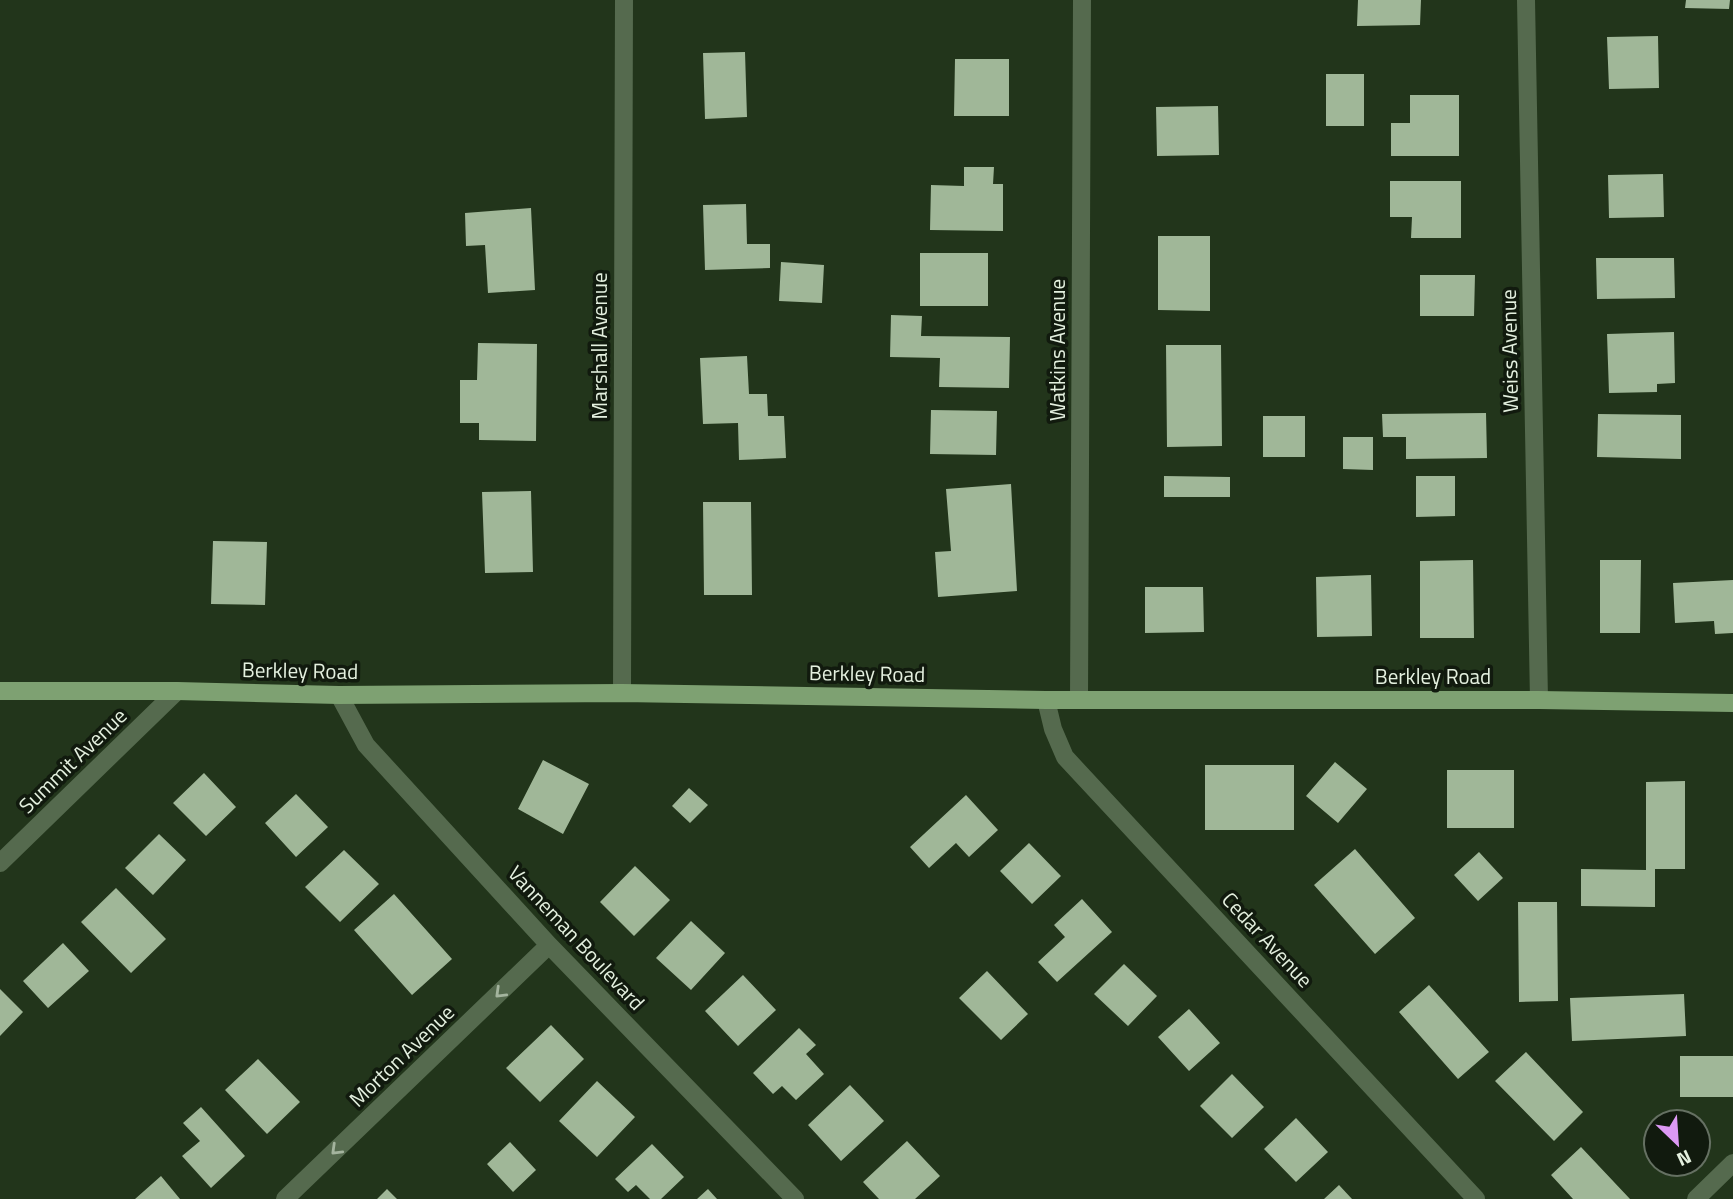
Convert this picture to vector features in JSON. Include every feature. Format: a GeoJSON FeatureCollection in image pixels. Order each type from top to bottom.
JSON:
{"type":"FeatureCollection","features":[{"type":"Feature","properties":{"kind":"main road","name":"Berkley Road"},"geometry":{"type":"LineString","coordinates":[[0,691],[339,695],[622,693],[1046,700],[1539,700],[1733,703]]}},
{"type":"Feature","properties":{"kind":"street","name":"Marshall Avenue"},"geometry":{"type":"LineString","coordinates":[[622,693],[624,0]]}},
{"type":"Feature","properties":{"kind":"street","name":"Watkins Avenue"},"geometry":{"type":"LineString","coordinates":[[1079,700],[1082,0]]}},
{"type":"Feature","properties":{"kind":"street","name":"Weiss Avenue"},"geometry":{"type":"LineString","coordinates":[[1525,0],[1539,700]]}},
{"type":"Feature","properties":{"kind":"street","name":"Summit Avenue"},"geometry":{"type":"LineString","coordinates":[[0,863],[177,691]]}},
{"type":"Feature","properties":{"kind":"street","name":"Vanneman Boulevard"},"geometry":{"type":"LineString","coordinates":[[339,695],[366,745],[550,946],[795,1199]]}},
{"type":"Feature","properties":{"kind":"street","name":"Cedar Avenue"},"geometry":{"type":"LineString","coordinates":[[1046,700],[1053,729],[1065,757],[1476,1199]]}},
{"type":"Feature","properties":{"kind":"street","name":"Morton Avenue"},"geometry":{"type":"LineString","coordinates":[[285,1199],[550,946]]}},
{"type":"Feature","properties":{"kind":"street"},"geometry":{"type":"LineString","coordinates":[[1696,1199],[1733,1163]]}},
{"type":"Feature","properties":{"kind":"building"},"geometry":{"type":"Polygon","coordinates":[[[1358,0],[1421,0],[1420,25],[1357,26],[1358,0]]]}},
{"type":"Feature","properties":{"kind":"building"},"geometry":{"type":"Polygon","coordinates":[[[1686,0],[1730,0],[1729,9],[1685,8],[1686,0]]]}},
{"type":"Feature","properties":{"kind":"building"},"geometry":{"type":"Polygon","coordinates":[[[1658,36],[1659,88],[1609,89],[1607,37],[1658,36]]]}},
{"type":"Feature","properties":{"kind":"building"},"geometry":{"type":"Polygon","coordinates":[[[745,52],[747,117],[705,119],[703,53],[745,52]]]}},
{"type":"Feature","properties":{"kind":"building"},"geometry":{"type":"Polygon","coordinates":[[[955,59],[1009,59],[1009,116],[954,116],[955,59]]]}},
{"type":"Feature","properties":{"kind":"building"},"geometry":{"type":"Polygon","coordinates":[[[1326,74],[1364,74],[1364,126],[1326,126],[1326,74]]]}},
{"type":"Feature","properties":{"kind":"building"},"geometry":{"type":"Polygon","coordinates":[[[1410,95],[1459,95],[1459,156],[1391,156],[1391,123],[1410,123],[1410,95]]]}},
{"type":"Feature","properties":{"kind":"building"},"geometry":{"type":"Polygon","coordinates":[[[1218,106],[1219,155],[1157,156],[1156,107],[1218,106]]]}},
{"type":"Feature","properties":{"kind":"building"},"geometry":{"type":"Polygon","coordinates":[[[964,167],[994,167],[993,184],[1003,184],[1003,231],[930,230],[931,185],[964,186],[964,167]]]}},
{"type":"Feature","properties":{"kind":"building"},"geometry":{"type":"Polygon","coordinates":[[[1663,174],[1664,217],[1609,218],[1608,175],[1663,174]]]}},
{"type":"Feature","properties":{"kind":"building"},"geometry":{"type":"Polygon","coordinates":[[[1390,181],[1461,181],[1461,238],[1411,238],[1412,217],[1390,217],[1390,181]]]}},
{"type":"Feature","properties":{"kind":"building"},"geometry":{"type":"Polygon","coordinates":[[[746,204],[747,244],[770,244],[770,268],[705,270],[703,205],[746,204]]]}},
{"type":"Feature","properties":{"kind":"building"},"geometry":{"type":"Polygon","coordinates":[[[531,208],[535,290],[488,293],[485,245],[466,246],[465,213],[531,208]]]}},
{"type":"Feature","properties":{"kind":"building"},"geometry":{"type":"Polygon","coordinates":[[[1158,236],[1210,236],[1210,311],[1158,310],[1158,236]]]}},
{"type":"Feature","properties":{"kind":"building"},"geometry":{"type":"Polygon","coordinates":[[[920,253],[988,253],[988,306],[920,306],[920,253]]]}},
{"type":"Feature","properties":{"kind":"building"},"geometry":{"type":"Polygon","coordinates":[[[1596,258],[1674,258],[1675,298],[1597,299],[1596,258]]]}},
{"type":"Feature","properties":{"kind":"building"},"geometry":{"type":"Polygon","coordinates":[[[781,262],[824,265],[822,303],[779,301],[781,262]]]}},
{"type":"Feature","properties":{"kind":"building"},"geometry":{"type":"Polygon","coordinates":[[[1420,275],[1475,275],[1474,316],[1420,316],[1420,275]]]}},
{"type":"Feature","properties":{"kind":"building"},"geometry":{"type":"Polygon","coordinates":[[[891,315],[922,316],[921,336],[1010,337],[1009,388],[939,387],[940,358],[890,357],[891,315]]]}},
{"type":"Feature","properties":{"kind":"building"},"geometry":{"type":"Polygon","coordinates":[[[1674,332],[1675,383],[1657,384],[1657,392],[1609,393],[1607,334],[1674,332]]]}},
{"type":"Feature","properties":{"kind":"building"},"geometry":{"type":"Polygon","coordinates":[[[478,343],[537,344],[536,441],[479,440],[479,423],[460,423],[460,380],[477,380],[478,343]]]}},
{"type":"Feature","properties":{"kind":"building"},"geometry":{"type":"Polygon","coordinates":[[[1166,345],[1221,345],[1222,446],[1167,447],[1166,345]]]}},
{"type":"Feature","properties":{"kind":"building"},"geometry":{"type":"Polygon","coordinates":[[[747,356],[749,394],[767,394],[768,416],[784,416],[786,458],[739,460],[738,423],[703,424],[700,358],[747,356]]]}},
{"type":"Feature","properties":{"kind":"building"},"geometry":{"type":"Polygon","coordinates":[[[931,410],[997,411],[996,455],[930,454],[931,410]]]}},
{"type":"Feature","properties":{"kind":"building"},"geometry":{"type":"Polygon","coordinates":[[[1486,413],[1487,458],[1406,459],[1406,437],[1383,437],[1382,414],[1486,413]]]}},
{"type":"Feature","properties":{"kind":"building"},"geometry":{"type":"Polygon","coordinates":[[[1598,414],[1681,415],[1681,459],[1597,457],[1598,414]]]}},
{"type":"Feature","properties":{"kind":"building"},"geometry":{"type":"Polygon","coordinates":[[[1263,416],[1305,416],[1305,457],[1263,457],[1263,416]]]}},
{"type":"Feature","properties":{"kind":"building"},"geometry":{"type":"Polygon","coordinates":[[[1343,437],[1373,437],[1373,470],[1343,469],[1343,437]]]}},
{"type":"Feature","properties":{"kind":"building"},"geometry":{"type":"Polygon","coordinates":[[[1164,476],[1230,477],[1230,497],[1164,497],[1164,476]]]}},
{"type":"Feature","properties":{"kind":"building"},"geometry":{"type":"Polygon","coordinates":[[[1416,476],[1455,476],[1455,516],[1416,517],[1416,476]]]}},
{"type":"Feature","properties":{"kind":"building"},"geometry":{"type":"Polygon","coordinates":[[[1011,484],[1017,591],[938,597],[935,552],[951,551],[946,489],[1011,484]]]}},
{"type":"Feature","properties":{"kind":"building"},"geometry":{"type":"Polygon","coordinates":[[[531,491],[533,572],[485,573],[482,492],[531,491]]]}},
{"type":"Feature","properties":{"kind":"building"},"geometry":{"type":"Polygon","coordinates":[[[703,502],[751,502],[752,595],[704,595],[703,502]]]}},
{"type":"Feature","properties":{"kind":"building"},"geometry":{"type":"Polygon","coordinates":[[[213,541],[267,542],[265,605],[211,604],[213,541]]]}},
{"type":"Feature","properties":{"kind":"building"},"geometry":{"type":"Polygon","coordinates":[[[1473,560],[1474,638],[1420,638],[1420,561],[1473,560]]]}},
{"type":"Feature","properties":{"kind":"building"},"geometry":{"type":"Polygon","coordinates":[[[1600,560],[1641,560],[1640,633],[1600,633],[1600,560]]]}},
{"type":"Feature","properties":{"kind":"building"},"geometry":{"type":"Polygon","coordinates":[[[1371,575],[1372,636],[1317,637],[1316,577],[1371,575]]]}},
{"type":"Feature","properties":{"kind":"building"},"geometry":{"type":"Polygon","coordinates":[[[1733,580],[1733,633],[1715,634],[1714,621],[1675,623],[1673,583],[1733,580]]]}},
{"type":"Feature","properties":{"kind":"building"},"geometry":{"type":"Polygon","coordinates":[[[1145,587],[1203,587],[1204,632],[1145,633],[1145,587]]]}},
{"type":"Feature","properties":{"kind":"building"},"geometry":{"type":"Polygon","coordinates":[[[543,760],[589,784],[563,834],[518,809],[543,760]]]}},
{"type":"Feature","properties":{"kind":"building"},"geometry":{"type":"Polygon","coordinates":[[[1335,762],[1367,789],[1338,823],[1306,796],[1335,762]]]}},
{"type":"Feature","properties":{"kind":"building"},"geometry":{"type":"Polygon","coordinates":[[[1205,765],[1294,765],[1294,830],[1205,830],[1205,765]]]}},
{"type":"Feature","properties":{"kind":"building"},"geometry":{"type":"Polygon","coordinates":[[[1447,770],[1514,770],[1514,828],[1447,828],[1447,770]]]}},
{"type":"Feature","properties":{"kind":"building"},"geometry":{"type":"Polygon","coordinates":[[[204,773],[236,807],[206,836],[173,803],[204,773]]]}},
{"type":"Feature","properties":{"kind":"building"},"geometry":{"type":"Polygon","coordinates":[[[1685,781],[1685,869],[1655,869],[1655,907],[1581,906],[1581,869],[1646,870],[1646,782],[1685,781]]]}},
{"type":"Feature","properties":{"kind":"building"},"geometry":{"type":"Polygon","coordinates":[[[689,788],[708,805],[690,823],[672,806],[689,788]]]}},
{"type":"Feature","properties":{"kind":"building"},"geometry":{"type":"Polygon","coordinates":[[[296,794],[328,827],[296,857],[265,823],[296,794]]]}},
{"type":"Feature","properties":{"kind":"building"},"geometry":{"type":"Polygon","coordinates":[[[966,795],[998,830],[969,857],[956,843],[929,868],[910,847],[966,795]]]}},
{"type":"Feature","properties":{"kind":"building"},"geometry":{"type":"Polygon","coordinates":[[[159,834],[186,860],[153,895],[125,868],[159,834]]]}},
{"type":"Feature","properties":{"kind":"building"},"geometry":{"type":"Polygon","coordinates":[[[1029,843],[1061,876],[1032,904],[1000,871],[1029,843]]]}},
{"type":"Feature","properties":{"kind":"building"},"geometry":{"type":"Polygon","coordinates":[[[1355,849],[1415,918],[1375,954],[1314,885],[1355,849]]]}},
{"type":"Feature","properties":{"kind":"building"},"geometry":{"type":"Polygon","coordinates":[[[344,850],[379,884],[340,922],[305,887],[344,850]]]}},
{"type":"Feature","properties":{"kind":"building"},"geometry":{"type":"Polygon","coordinates":[[[1479,852],[1503,878],[1478,901],[1454,875],[1479,852]]]}},
{"type":"Feature","properties":{"kind":"building"},"geometry":{"type":"Polygon","coordinates":[[[635,866],[670,900],[634,936],[600,902],[635,866]]]}},
{"type":"Feature","properties":{"kind":"building"},"geometry":{"type":"Polygon","coordinates":[[[116,888],[166,939],[131,973],[81,922],[116,888]]]}},
{"type":"Feature","properties":{"kind":"building"},"geometry":{"type":"Polygon","coordinates":[[[394,894],[452,959],[412,995],[354,930],[394,894]]]}},
{"type":"Feature","properties":{"kind":"building"},"geometry":{"type":"Polygon","coordinates":[[[1082,899],[1112,932],[1057,982],[1038,962],[1065,937],[1054,925],[1082,899]]]}},
{"type":"Feature","properties":{"kind":"building"},"geometry":{"type":"Polygon","coordinates":[[[1518,902],[1557,902],[1558,1001],[1519,1002],[1518,902]]]}},
{"type":"Feature","properties":{"kind":"building"},"geometry":{"type":"Polygon","coordinates":[[[691,921],[725,953],[691,990],[656,958],[691,921]]]}},
{"type":"Feature","properties":{"kind":"building"},"geometry":{"type":"Polygon","coordinates":[[[63,943],[89,971],[48,1008],[23,981],[63,943]]]}},
{"type":"Feature","properties":{"kind":"building"},"geometry":{"type":"Polygon","coordinates":[[[1124,964],[1157,996],[1128,1026],[1094,994],[1124,964]]]}},
{"type":"Feature","properties":{"kind":"building"},"geometry":{"type":"Polygon","coordinates":[[[987,971],[1028,1014],[1001,1040],[959,998],[987,971]]]}},
{"type":"Feature","properties":{"kind":"building"},"geometry":{"type":"Polygon","coordinates":[[[743,975],[776,1010],[738,1046],[705,1011],[743,975]]]}},
{"type":"Feature","properties":{"kind":"building"},"geometry":{"type":"Polygon","coordinates":[[[1429,985],[1489,1052],[1458,1079],[1399,1012],[1429,985]]]}},
{"type":"Feature","properties":{"kind":"building"},"geometry":{"type":"Polygon","coordinates":[[[0,989],[23,1012],[0,1036],[0,989]]]}},
{"type":"Feature","properties":{"kind":"building"},"geometry":{"type":"Polygon","coordinates":[[[1684,994],[1686,1036],[1572,1041],[1570,998],[1684,994]]]}},
{"type":"Feature","properties":{"kind":"building"},"geometry":{"type":"Polygon","coordinates":[[[1189,1009],[1220,1043],[1189,1071],[1158,1037],[1189,1009]]]}},
{"type":"Feature","properties":{"kind":"building"},"geometry":{"type":"Polygon","coordinates":[[[551,1025],[584,1059],[540,1102],[506,1068],[551,1025]]]}},
{"type":"Feature","properties":{"kind":"building"},"geometry":{"type":"Polygon","coordinates":[[[799,1028],[816,1045],[806,1054],[824,1074],[796,1100],[782,1086],[773,1094],[753,1073],[799,1028]]]}},
{"type":"Feature","properties":{"kind":"building"},"geometry":{"type":"Polygon","coordinates":[[[1526,1052],[1583,1112],[1554,1141],[1495,1081],[1526,1052]]]}},
{"type":"Feature","properties":{"kind":"building"},"geometry":{"type":"Polygon","coordinates":[[[1680,1056],[1733,1056],[1733,1097],[1680,1097],[1680,1056]]]}},
{"type":"Feature","properties":{"kind":"building"},"geometry":{"type":"Polygon","coordinates":[[[258,1059],[300,1102],[267,1134],[225,1090],[258,1059]]]}},
{"type":"Feature","properties":{"kind":"building"},"geometry":{"type":"Polygon","coordinates":[[[1232,1074],[1264,1107],[1232,1138],[1200,1106],[1232,1074]]]}},
{"type":"Feature","properties":{"kind":"building"},"geometry":{"type":"Polygon","coordinates":[[[597,1081],[635,1117],[597,1157],[559,1121],[597,1081]]]}},
{"type":"Feature","properties":{"kind":"building"},"geometry":{"type":"Polygon","coordinates":[[[850,1085],[884,1121],[841,1161],[808,1125],[850,1085]]]}},
{"type":"Feature","properties":{"kind":"building"},"geometry":{"type":"Polygon","coordinates":[[[201,1107],[245,1156],[211,1188],[182,1156],[200,1141],[183,1123],[201,1107]]]}},
{"type":"Feature","properties":{"kind":"building"},"geometry":{"type":"Polygon","coordinates":[[[1296,1118],[1328,1152],[1296,1182],[1264,1149],[1296,1118]]]}},
{"type":"Feature","properties":{"kind":"building"},"geometry":{"type":"Polygon","coordinates":[[[907,1141],[940,1176],[915,1199],[879,1199],[863,1182],[907,1141]]]}},
{"type":"Feature","properties":{"kind":"building"},"geometry":{"type":"Polygon","coordinates":[[[510,1142],[536,1170],[513,1192],[487,1164],[510,1142]]]}},
{"type":"Feature","properties":{"kind":"building"},"geometry":{"type":"Polygon","coordinates":[[[652,1144],[684,1177],[661,1199],[650,1199],[636,1185],[628,1192],[615,1179],[652,1144]]]}},
{"type":"Feature","properties":{"kind":"building"},"geometry":{"type":"Polygon","coordinates":[[[1581,1147],[1630,1199],[1573,1199],[1551,1175],[1581,1147]]]}},
{"type":"Feature","properties":{"kind":"building"},"geometry":{"type":"Polygon","coordinates":[[[161,1176],[180,1199],[135,1199],[161,1176]]]}},
{"type":"Feature","properties":{"kind":"building"},"geometry":{"type":"Polygon","coordinates":[[[1339,1185],[1352,1199],[1324,1199],[1339,1185]]]}},
{"type":"Feature","properties":{"kind":"building"},"geometry":{"type":"Polygon","coordinates":[[[387,1189],[397,1199],[377,1199],[387,1189]]]}},
{"type":"Feature","properties":{"kind":"building"},"geometry":{"type":"Polygon","coordinates":[[[708,1189],[717,1199],[697,1199],[708,1189]]]}}]}
